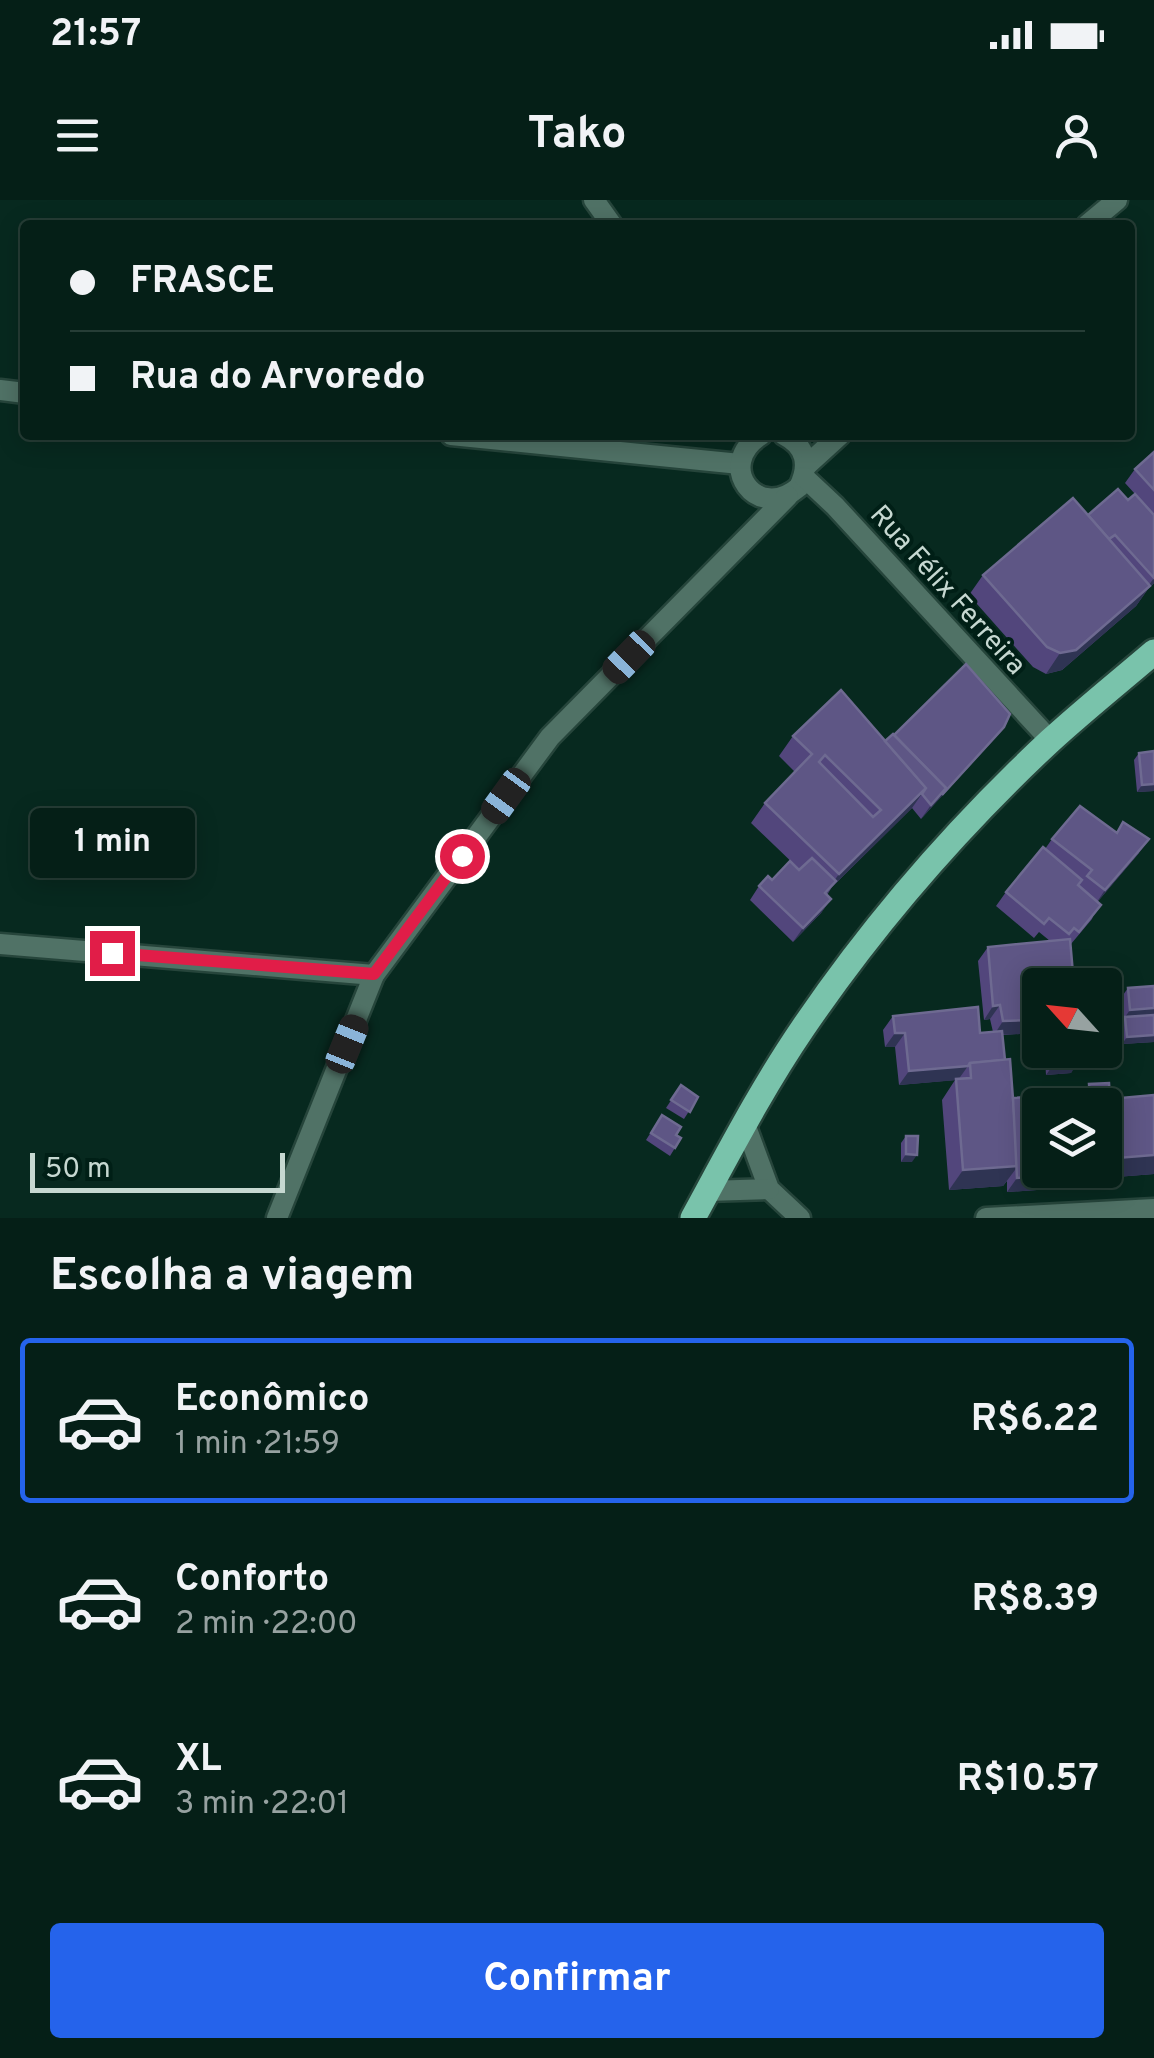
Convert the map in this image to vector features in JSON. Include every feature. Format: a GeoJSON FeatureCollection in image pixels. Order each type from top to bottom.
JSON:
{"type":"FeatureCollection","features":[{"type":"Feature","properties":{"kind":"main road"},"geometry":{"type":"LineString","coordinates":[[692,1218],[803,1028],[870,940],[932,865],[1050,741],[1154,652]]}},
{"type":"Feature","properties":{"kind":"street"},"geometry":{"type":"LineString","coordinates":[[1094,220],[1117,200]]}},
{"type":"Feature","properties":{"kind":"street"},"geometry":{"type":"LineString","coordinates":[[501,440],[740,464]]}},
{"type":"Feature","properties":{"kind":"street"},"geometry":{"type":"LineString","coordinates":[[755,440],[742,453],[742,481],[764,499],[788,496]]}},
{"type":"Feature","properties":{"kind":"street","name":"Rua Félix Ferreira"},"geometry":{"type":"LineString","coordinates":[[793,440],[798,443],[805,471],[1050,741]]}},
{"type":"Feature","properties":{"kind":"street"},"geometry":{"type":"LineString","coordinates":[[274,1217],[374,974],[550,737],[799,487],[805,471],[835,440]]}},
{"type":"Feature","properties":{"kind":"street"},"geometry":{"type":"LineString","coordinates":[[0,944],[374,974]]}},
{"type":"Feature","properties":{"kind":"street"},"geometry":{"type":"LineString","coordinates":[[745,1124],[770,1190],[800,1218]]}},
{"type":"Feature","properties":{"kind":"street"},"geometry":{"type":"LineString","coordinates":[[707,1191],[770,1190]]}},
{"type":"Feature","properties":{"kind":"street"},"geometry":{"type":"LineString","coordinates":[[986,1218],[1154,1209]]}},
{"type":"Feature","properties":{"kind":"building"},"geometry":{"type":"Polygon","coordinates":[[[1154,452],[1154,490],[1135,469],[1154,452]]]}},
{"type":"Feature","properties":{"kind":"building"},"geometry":{"type":"Polygon","coordinates":[[[1118,489],[1128,500],[1135,494],[1154,515],[1154,578],[1115,535],[1109,539],[1088,515],[1118,489]]]}},
{"type":"Feature","properties":{"kind":"building"},"geometry":{"type":"Polygon","coordinates":[[[1073,498],[1150,586],[1076,650],[1060,653],[1047,647],[983,575],[1073,498]]]}},
{"type":"Feature","properties":{"kind":"building"},"geometry":{"type":"Polygon","coordinates":[[[966,664],[1010,714],[1004,727],[942,795],[946,788],[894,735],[966,664]]]}},
{"type":"Feature","properties":{"kind":"building"},"geometry":{"type":"Polygon","coordinates":[[[841,690],[926,788],[839,874],[765,803],[812,754],[793,736],[841,690]],[[825,755],[819,762],[873,817],[881,810],[825,755]]]}},
{"type":"Feature","properties":{"kind":"building"},"geometry":{"type":"Polygon","coordinates":[[[893,734],[946,788],[931,805],[922,794],[926,788],[885,741],[893,734]]]}},
{"type":"Feature","properties":{"kind":"building"},"geometry":{"type":"Polygon","coordinates":[[[1154,751],[1154,784],[1142,785],[1139,753],[1154,751]]]}},
{"type":"Feature","properties":{"kind":"building"},"geometry":{"type":"Polygon","coordinates":[[[1080,806],[1117,833],[1123,822],[1149,839],[1105,890],[1087,876],[1092,870],[1052,839],[1080,806]]]}},
{"type":"Feature","properties":{"kind":"building"},"geometry":{"type":"Polygon","coordinates":[[[1043,847],[1082,880],[1078,885],[1101,905],[1079,932],[1074,928],[1069,934],[1049,918],[1044,924],[1006,892],[1043,847]]]}},
{"type":"Feature","properties":{"kind":"building"},"geometry":{"type":"Polygon","coordinates":[[[812,858],[836,881],[825,893],[831,899],[803,928],[759,886],[768,876],[772,880],[790,861],[799,870],[812,858]]]}},
{"type":"Feature","properties":{"kind":"building"},"geometry":{"type":"Polygon","coordinates":[[[1070,939],[1073,968],[1022,968],[1022,1020],[1003,1021],[1000,1005],[993,1006],[988,947],[1070,939]]]}},
{"type":"Feature","properties":{"kind":"building"},"geometry":{"type":"Polygon","coordinates":[[[1154,986],[1154,1008],[1130,1010],[1128,988],[1154,986]]]}},
{"type":"Feature","properties":{"kind":"building"},"geometry":{"type":"Polygon","coordinates":[[[978,1007],[980,1033],[1002,1031],[1005,1060],[909,1071],[905,1033],[895,1033],[893,1016],[978,1007]]]}},
{"type":"Feature","properties":{"kind":"building"},"geometry":{"type":"Polygon","coordinates":[[[1154,1015],[1154,1035],[1127,1037],[1125,1017],[1154,1015]]]}},
{"type":"Feature","properties":{"kind":"building"},"geometry":{"type":"Polygon","coordinates":[[[1010,1059],[1018,1166],[963,1170],[956,1079],[971,1078],[970,1063],[1010,1059]]]}},
{"type":"Feature","properties":{"kind":"building"},"geometry":{"type":"Polygon","coordinates":[[[1109,1083],[1109,1088],[1089,1088],[1089,1084],[1109,1083]]]}},
{"type":"Feature","properties":{"kind":"building"},"geometry":{"type":"Polygon","coordinates":[[[681,1085],[698,1097],[690,1112],[671,1100],[681,1085]]]}},
{"type":"Feature","properties":{"kind":"building"},"geometry":{"type":"Polygon","coordinates":[[[1154,1095],[1154,1155],[1122,1158],[1122,1098],[1154,1095]]]}},
{"type":"Feature","properties":{"kind":"building"},"geometry":{"type":"Polygon","coordinates":[[[1022,1097],[1022,1178],[1017,1178],[1013,1098],[1022,1097]]]}},
{"type":"Feature","properties":{"kind":"building"},"geometry":{"type":"Polygon","coordinates":[[[662,1115],[681,1127],[676,1135],[681,1138],[675,1148],[651,1133],[662,1115]]]}},
{"type":"Feature","properties":{"kind":"building"},"geometry":{"type":"Polygon","coordinates":[[[906,1136],[918,1136],[917,1155],[906,1154],[906,1136]]]}},
{"type":"Feature","properties":{"kind":"route"},"geometry":{"type":"LineString","coordinates":[[112,953],[374,974],[462,856]]}}]}
